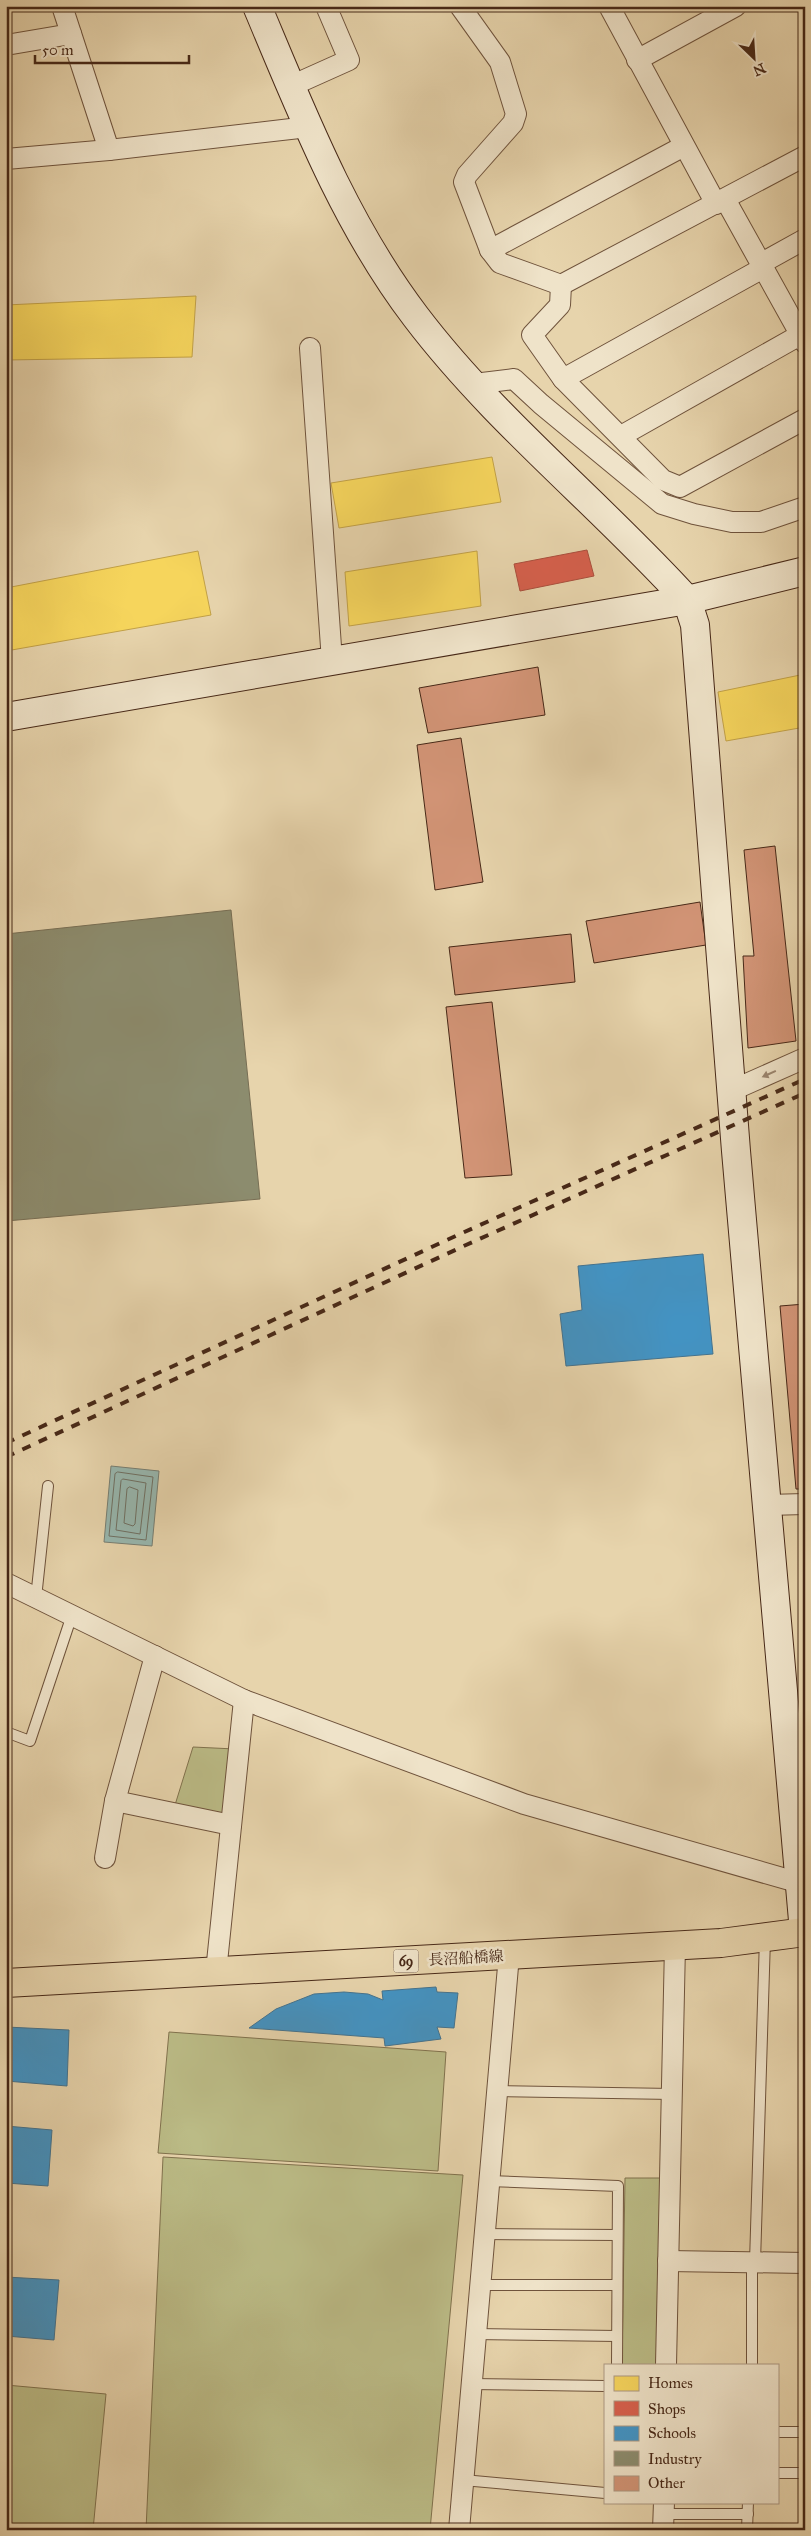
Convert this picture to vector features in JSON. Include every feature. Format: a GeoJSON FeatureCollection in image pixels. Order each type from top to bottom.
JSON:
{"type":"FeatureCollection","features":[{"type":"Feature","properties":{"kind":"main road","name":"長沼船橋線"},"geometry":{"type":"LineString","coordinates":[[6,1983],[675,1945],[804,1932]]}},
{"type":"Feature","properties":{"kind":"street"},"geometry":{"type":"LineString","coordinates":[[62,6],[109,150]]}},
{"type":"Feature","properties":{"kind":"street"},"geometry":{"type":"LineString","coordinates":[[257,6],[308,127],[374,256],[416,318],[474,384],[687,600],[694,626],[804,1932]]}},
{"type":"Feature","properties":{"kind":"street"},"geometry":{"type":"LineString","coordinates":[[291,86],[349,60],[326,6]]}},
{"type":"Feature","properties":{"kind":"street"},"geometry":{"type":"LineString","coordinates":[[460,6],[500,62],[516,114],[513,123],[466,175],[464,182],[490,250],[500,263],[561,285],[805,156]]}},
{"type":"Feature","properties":{"kind":"street"},"geometry":{"type":"LineString","coordinates":[[609,6],[684,146],[762,266],[801,331],[621,436]]}},
{"type":"Feature","properties":{"kind":"street"},"geometry":{"type":"LineString","coordinates":[[637,60],[736,6]]}},
{"type":"Feature","properties":{"kind":"street"},"geometry":{"type":"LineString","coordinates":[[6,45],[71,34]]}},
{"type":"Feature","properties":{"kind":"street"},"geometry":{"type":"LineString","coordinates":[[6,159],[109,150],[308,127]]}},
{"type":"Feature","properties":{"kind":"street"},"geometry":{"type":"LineString","coordinates":[[490,250],[684,146]]}},
{"type":"Feature","properties":{"kind":"street"},"geometry":{"type":"LineString","coordinates":[[562,379],[762,266],[805,239]]}},
{"type":"Feature","properties":{"kind":"street"},"geometry":{"type":"LineString","coordinates":[[561,285],[560,305],[532,335],[562,379],[664,480],[680,487],[805,419]]}},
{"type":"Feature","properties":{"kind":"street"},"geometry":{"type":"LineString","coordinates":[[310,348],[332,661]]}},
{"type":"Feature","properties":{"kind":"street"},"geometry":{"type":"LineString","coordinates":[[474,384],[514,379],[541,404],[662,504],[694,514],[732,522],[761,522],[805,507]]}},
{"type":"Feature","properties":{"kind":"street"},"geometry":{"type":"LineString","coordinates":[[6,717],[687,600],[805,571]]}},
{"type":"Feature","properties":{"kind":"street"},"geometry":{"type":"LineString","coordinates":[[733,1090],[805,1058]]}},
{"type":"Feature","properties":{"kind":"street"},"geometry":{"type":"LineString","coordinates":[[767,1505],[805,1504]]}},
{"type":"Feature","properties":{"kind":"street"},"geometry":{"type":"LineString","coordinates":[[6,1583],[244,1700],[524,1804],[800,1883]]}},
{"type":"Feature","properties":{"kind":"street"},"geometry":{"type":"LineString","coordinates":[[105,1858],[115,1801],[155,1656]]}},
{"type":"Feature","properties":{"kind":"street"},"geometry":{"type":"LineString","coordinates":[[216,1972],[244,1700]]}},
{"type":"Feature","properties":{"kind":"street"},"geometry":{"type":"LineString","coordinates":[[115,1801],[231,1825]]}},
{"type":"Feature","properties":{"kind":"street"},"geometry":{"type":"LineString","coordinates":[[666,2364],[675,1945]]}},
{"type":"Feature","properties":{"kind":"street"},"geometry":{"type":"LineString","coordinates":[[459,2530],[509,1955]]}},
{"type":"Feature","properties":{"kind":"street"},"geometry":{"type":"LineString","coordinates":[[668,2261],[805,2263]]}},
{"type":"Feature","properties":{"kind":"lane"},"geometry":{"type":"LineString","coordinates":[[36,1598],[48,1486]]}},
{"type":"Feature","properties":{"kind":"lane"},"geometry":{"type":"LineString","coordinates":[[6,1732],[30,1741],[72,1615]]}},
{"type":"Feature","properties":{"kind":"lane"},"geometry":{"type":"LineString","coordinates":[[752,2364],[752,2269],[755,2262],[765,1937]]}},
{"type":"Feature","properties":{"kind":"lane"},"geometry":{"type":"LineString","coordinates":[[497,2091],[672,2094]]}},
{"type":"Feature","properties":{"kind":"lane"},"geometry":{"type":"LineString","coordinates":[[488,2181],[618,2186],[617,2364]]}},
{"type":"Feature","properties":{"kind":"lane"},"geometry":{"type":"LineString","coordinates":[[484,2234],[617,2235]]}},
{"type":"Feature","properties":{"kind":"lane"},"geometry":{"type":"LineString","coordinates":[[481,2285],[616,2286]]}},
{"type":"Feature","properties":{"kind":"lane"},"geometry":{"type":"LineString","coordinates":[[475,2334],[617,2336]]}},
{"type":"Feature","properties":{"kind":"lane"},"geometry":{"type":"LineString","coordinates":[[471,2384],[604,2386]]}},
{"type":"Feature","properties":{"kind":"lane"},"geometry":{"type":"LineString","coordinates":[[778,2432],[805,2432]]}},
{"type":"Feature","properties":{"kind":"lane"},"geometry":{"type":"LineString","coordinates":[[778,2473],[805,2473]]}},
{"type":"Feature","properties":{"kind":"lane"},"geometry":{"type":"LineString","coordinates":[[463,2480],[604,2493]]}},
{"type":"Feature","properties":{"kind":"lane"},"geometry":{"type":"LineString","coordinates":[[747,2530],[748,2504]]}},
{"type":"Feature","properties":{"kind":"lane"},"geometry":{"type":"LineString","coordinates":[[663,2515],[748,2514]]}},
{"type":"Feature","properties":{"kind":"green space"},"geometry":{"type":"Polygon","coordinates":[[[193,1747],[235,1749],[228,1814],[175,1805],[193,1747]]]}},
{"type":"Feature","properties":{"kind":"green space"},"geometry":{"type":"Polygon","coordinates":[[[169,2032],[446,2052],[438,2171],[158,2153],[169,2032]]]}},
{"type":"Feature","properties":{"kind":"green space"},"geometry":{"type":"Polygon","coordinates":[[[163,2157],[463,2175],[430,2530],[146,2530],[163,2157]]]}},
{"type":"Feature","properties":{"kind":"green space"},"geometry":{"type":"Polygon","coordinates":[[[625,2178],[664,2178],[660,2364],[622,2364],[625,2178]]]}},
{"type":"Feature","properties":{"kind":"green space"},"geometry":{"type":"Polygon","coordinates":[[[6,2385],[106,2394],[93,2530],[6,2530],[6,2385]]]}},
{"type":"Feature","properties":{"kind":"water"},"geometry":{"type":"Polygon","coordinates":[[[111,1466],[159,1471],[152,1546],[104,1542],[111,1466]]]}},
{"type":"Feature","properties":{"kind":"building: Homes"},"geometry":{"type":"Polygon","coordinates":[[[196,296],[192,357],[6,360],[6,305],[196,296]]]}},
{"type":"Feature","properties":{"kind":"building: Homes"},"geometry":{"type":"Polygon","coordinates":[[[492,457],[501,502],[339,528],[331,483],[492,457]]]}},
{"type":"Feature","properties":{"kind":"building: Homes"},"geometry":{"type":"Polygon","coordinates":[[[198,551],[211,615],[6,651],[6,588],[198,551]]]}},
{"type":"Feature","properties":{"kind":"building: Homes"},"geometry":{"type":"Polygon","coordinates":[[[477,551],[481,606],[349,626],[345,572],[477,551]]]}},
{"type":"Feature","properties":{"kind":"building: Homes"},"geometry":{"type":"Polygon","coordinates":[[[805,674],[805,727],[726,741],[718,692],[805,674]]]}},
{"type":"Feature","properties":{"kind":"building: Shops"},"geometry":{"type":"Polygon","coordinates":[[[587,550],[594,576],[520,591],[514,564],[587,550]]]}},
{"type":"Feature","properties":{"kind":"building: Schools"},"geometry":{"type":"Polygon","coordinates":[[[703,1254],[713,1354],[566,1366],[560,1314],[582,1310],[578,1266],[703,1254]]]}},
{"type":"Feature","properties":{"kind":"building: Schools"},"geometry":{"type":"Polygon","coordinates":[[[436,1987],[437,1992],[458,1993],[454,2028],[437,2027],[441,2039],[385,2046],[384,2038],[249,2028],[276,2009],[314,1994],[344,1992],[368,1994],[383,2000],[382,1991],[436,1987]]]}},
{"type":"Feature","properties":{"kind":"building: Schools"},"geometry":{"type":"Polygon","coordinates":[[[6,2027],[69,2030],[67,2086],[6,2081],[6,2027]]]}},
{"type":"Feature","properties":{"kind":"building: Schools"},"geometry":{"type":"Polygon","coordinates":[[[6,2126],[52,2130],[48,2186],[6,2183],[6,2126]]]}},
{"type":"Feature","properties":{"kind":"building: Schools"},"geometry":{"type":"Polygon","coordinates":[[[6,2277],[59,2280],[54,2340],[6,2336],[6,2277]]]}},
{"type":"Feature","properties":{"kind":"building: Industry"},"geometry":{"type":"Polygon","coordinates":[[[231,910],[260,1199],[6,1221],[6,934],[231,910]]]}},
{"type":"Feature","properties":{"kind":"building: Other"},"geometry":{"type":"Polygon","coordinates":[[[538,667],[545,715],[428,733],[419,688],[538,667]]]}},
{"type":"Feature","properties":{"kind":"building: Other"},"geometry":{"type":"Polygon","coordinates":[[[461,738],[483,882],[435,890],[417,745],[461,738]]]}},
{"type":"Feature","properties":{"kind":"building: Other"},"geometry":{"type":"Polygon","coordinates":[[[775,846],[796,1041],[748,1048],[743,956],[754,956],[744,850],[775,846]]]}},
{"type":"Feature","properties":{"kind":"building: Other"},"geometry":{"type":"Polygon","coordinates":[[[700,902],[706,945],[594,963],[586,921],[700,902]]]}},
{"type":"Feature","properties":{"kind":"building: Other"},"geometry":{"type":"Polygon","coordinates":[[[571,934],[575,982],[455,995],[449,947],[571,934]]]}},
{"type":"Feature","properties":{"kind":"building: Other"},"geometry":{"type":"Polygon","coordinates":[[[492,1002],[512,1175],[465,1178],[446,1007],[492,1002]]]}},
{"type":"Feature","properties":{"kind":"building: Other"},"geometry":{"type":"Polygon","coordinates":[[[805,1304],[805,1489],[796,1489],[780,1306],[805,1304]]]}},
{"type":"Feature","properties":{"kind":"railway"},"geometry":{"type":"LineString","coordinates":[[6,1443],[460,1234],[805,1079]]}},
{"type":"Feature","properties":{"kind":"railway"},"geometry":{"type":"LineString","coordinates":[[6,1457],[466,1245],[805,1093]]}}]}
